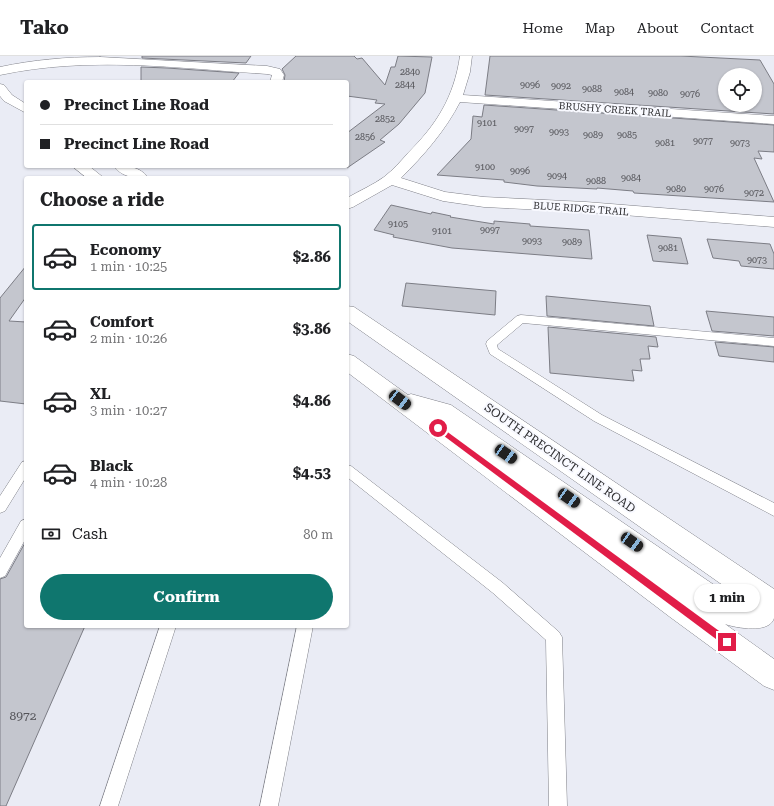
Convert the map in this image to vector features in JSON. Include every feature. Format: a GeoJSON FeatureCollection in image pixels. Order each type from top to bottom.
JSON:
{"type":"FeatureCollection","features":[{"type":"Feature","properties":{"kind":"street"},"geometry":{"type":"LineString","coordinates":[[349,203],[390,180],[433,137],[446,118],[456,98],[466,56]]}},
{"type":"Feature","properties":{"kind":"street"},"geometry":{"type":"LineString","coordinates":[[0,71],[22,65],[79,59],[267,70],[276,72],[277,79]]}},
{"type":"Feature","properties":{"kind":"street"},"geometry":{"type":"LineString","coordinates":[[4,93],[24,108]]}},
{"type":"Feature","properties":{"kind":"street"},"geometry":{"type":"LineString","coordinates":[[4,93],[24,113]]}},
{"type":"Feature","properties":{"kind":"street","name":"BRUSHY CREEK TRAIL"},"geometry":{"type":"LineString","coordinates":[[456,98],[774,120]]}},
{"type":"Feature","properties":{"kind":"street"},"geometry":{"type":"LineString","coordinates":[[82,168],[94,176]]}},
{"type":"Feature","properties":{"kind":"street"},"geometry":{"type":"LineString","coordinates":[[124,168],[138,176]]}},
{"type":"Feature","properties":{"kind":"street","name":"BLUE RIDGE TRAIL"},"geometry":{"type":"LineString","coordinates":[[390,180],[443,196],[484,202],[586,207],[774,222]]}},
{"type":"Feature","properties":{"kind":"street","name":"SOUTH PRECINCT LINE ROAD"},"geometry":{"type":"LineString","coordinates":[[349,313],[772,597]]}},
{"type":"Feature","properties":{"kind":"street"},"geometry":{"type":"LineString","coordinates":[[349,362],[774,676]]}},
{"type":"Feature","properties":{"kind":"street"},"geometry":{"type":"LineString","coordinates":[[400,400],[443,411],[732,613],[761,615],[772,597]]}},
{"type":"Feature","properties":{"kind":"lane"},"geometry":{"type":"LineString","coordinates":[[774,342],[521,319],[491,344],[494,351],[598,418],[774,510]]}},
{"type":"Feature","properties":{"kind":"lane"},"geometry":{"type":"LineString","coordinates":[[0,507],[24,469]]}},
{"type":"Feature","properties":{"kind":"lane"},"geometry":{"type":"LineString","coordinates":[[349,472],[498,588],[554,637],[558,806]]}},
{"type":"Feature","properties":{"kind":"lane"},"geometry":{"type":"LineString","coordinates":[[0,571],[24,529]]}},
{"type":"Feature","properties":{"kind":"lane"},"geometry":{"type":"LineString","coordinates":[[109,806],[167,628]]}},
{"type":"Feature","properties":{"kind":"lane"},"geometry":{"type":"LineString","coordinates":[[269,806],[305,628]]}},
{"type":"Feature","properties":{"kind":"building"},"geometry":{"type":"Polygon","coordinates":[[[142,56],[251,56],[246,63],[142,58],[142,56]]]}},
{"type":"Feature","properties":{"kind":"building"},"geometry":{"type":"Polygon","coordinates":[[[296,56],[354,56],[357,59],[362,58],[385,85],[391,67],[395,67],[398,56],[432,57],[425,93],[399,124],[380,140],[385,142],[349,167],[349,131],[385,104],[375,103],[377,100],[349,96],[349,80],[284,80],[285,75],[282,69],[296,56]]]}},
{"type":"Feature","properties":{"kind":"building"},"geometry":{"type":"Polygon","coordinates":[[[490,56],[681,56],[760,60],[774,84],[774,114],[744,112],[762,112],[762,68],[718,68],[718,110],[485,95],[490,56]]]}},
{"type":"Feature","properties":{"kind":"building"},"geometry":{"type":"Polygon","coordinates":[[[141,67],[239,73],[234,80],[141,80],[141,67]]]}},
{"type":"Feature","properties":{"kind":"building"},"geometry":{"type":"Polygon","coordinates":[[[484,105],[774,125],[774,152],[758,151],[762,159],[754,158],[774,202],[634,193],[633,191],[597,188],[537,186],[504,182],[504,180],[437,175],[471,139],[473,116],[482,117],[484,105]]]}},
{"type":"Feature","properties":{"kind":"building"},"geometry":{"type":"Polygon","coordinates":[[[391,205],[431,214],[432,212],[451,216],[450,217],[494,224],[494,221],[530,224],[530,226],[589,230],[592,259],[452,248],[393,237],[394,235],[374,230],[391,205]]]}},
{"type":"Feature","properties":{"kind":"building"},"geometry":{"type":"Polygon","coordinates":[[[647,235],[681,238],[688,264],[653,261],[647,235]]]}},
{"type":"Feature","properties":{"kind":"building"},"geometry":{"type":"Polygon","coordinates":[[[707,239],[770,244],[774,254],[774,269],[741,266],[739,261],[713,258],[707,239]]]}},
{"type":"Feature","properties":{"kind":"building"},"geometry":{"type":"Polygon","coordinates":[[[24,268],[24,300],[9,321],[24,322],[24,404],[0,401],[0,298],[24,268]]]}},
{"type":"Feature","properties":{"kind":"building"},"geometry":{"type":"Polygon","coordinates":[[[406,283],[496,291],[495,315],[402,306],[406,283]]]}},
{"type":"Feature","properties":{"kind":"building"},"geometry":{"type":"Polygon","coordinates":[[[546,296],[650,306],[654,326],[547,316],[546,296]]]}},
{"type":"Feature","properties":{"kind":"building"},"geometry":{"type":"Polygon","coordinates":[[[706,311],[774,317],[774,336],[712,331],[706,311]]]}},
{"type":"Feature","properties":{"kind":"building"},"geometry":{"type":"Polygon","coordinates":[[[548,327],[656,337],[658,347],[648,346],[650,359],[640,359],[642,371],[632,370],[634,381],[550,373],[548,327]]]}},
{"type":"Feature","properties":{"kind":"building"},"geometry":{"type":"Polygon","coordinates":[[[715,342],[774,347],[774,362],[719,356],[715,342]]]}},
{"type":"Feature","properties":{"kind":"building"},"geometry":{"type":"Polygon","coordinates":[[[24,545],[24,628],[84,628],[6,806],[0,806],[0,579],[6,577],[24,545]]]}},
{"type":"Feature","properties":{"kind":"route"},"geometry":{"type":"LineString","coordinates":[[438,428],[727,642]]}}]}
